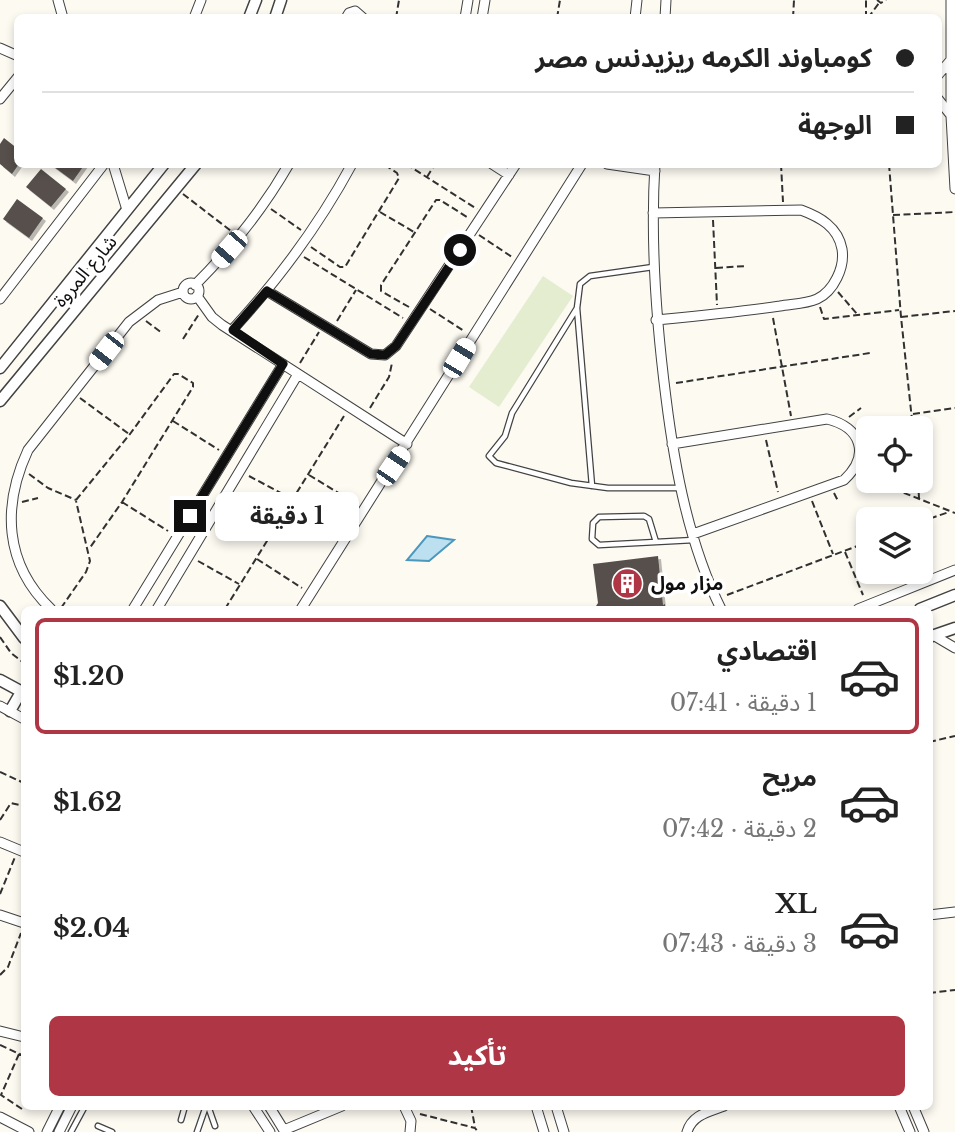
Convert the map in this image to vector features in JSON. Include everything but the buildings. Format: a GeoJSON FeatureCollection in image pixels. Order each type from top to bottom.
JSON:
{"type":"FeatureCollection","features":[{"type":"Feature","properties":{"kind":"street"},"geometry":{"type":"LineString","coordinates":[[58,0],[63,14]]}},
{"type":"Feature","properties":{"kind":"street"},"geometry":{"type":"LineString","coordinates":[[63,14],[68,0]]}},
{"type":"Feature","properties":{"kind":"street"},"geometry":{"type":"LineString","coordinates":[[347,0],[349,14]]}},
{"type":"Feature","properties":{"kind":"street"},"geometry":{"type":"LineString","coordinates":[[951,0],[951,116],[955,189]]}},
{"type":"Feature","properties":{"kind":"street"},"geometry":{"type":"LineString","coordinates":[[942,70],[950,61]]}},
{"type":"Feature","properties":{"kind":"street"},"geometry":{"type":"LineString","coordinates":[[0,99],[4,85]]}},
{"type":"Feature","properties":{"kind":"street"},"geometry":{"type":"LineString","coordinates":[[942,104],[951,116]]}},
{"type":"Feature","properties":{"kind":"street"},"geometry":{"type":"LineString","coordinates":[[0,299],[101,168]]}},
{"type":"Feature","properties":{"kind":"street"},"geometry":{"type":"LineString","coordinates":[[114,168],[127,210]]}},
{"type":"Feature","properties":{"kind":"street","name":"شارع المروة"},"geometry":{"type":"LineString","coordinates":[[0,368],[161,168]]}},
{"type":"Feature","properties":{"kind":"street","name":"شارع المروة"},"geometry":{"type":"LineString","coordinates":[[0,401],[193,168]]}},
{"type":"Feature","properties":{"kind":"street"},"geometry":{"type":"LineString","coordinates":[[195,285],[239,237],[286,168]]}},
{"type":"Feature","properties":{"kind":"street"},"geometry":{"type":"LineString","coordinates":[[233,330],[297,252],[350,168]]}},
{"type":"Feature","properties":{"kind":"street"},"geometry":{"type":"LineString","coordinates":[[498,168],[509,175]]}},
{"type":"Feature","properties":{"kind":"street"},"geometry":{"type":"LineString","coordinates":[[267,291],[371,354],[378,356],[391,352],[513,168]]}},
{"type":"Feature","properties":{"kind":"street"},"geometry":{"type":"LineString","coordinates":[[303,606],[579,168]]}},
{"type":"Feature","properties":{"kind":"street"},"geometry":{"type":"LineString","coordinates":[[655,168],[653,267],[656,320],[672,444],[694,537],[720,606]]}},
{"type":"Feature","properties":{"kind":"street"},"geometry":{"type":"LineString","coordinates":[[653,213],[801,210],[820,217],[834,230],[842,248],[841,268],[833,286],[818,299],[656,320]]}},
{"type":"Feature","properties":{"kind":"street"},"geometry":{"type":"LineString","coordinates":[[183,292],[185,285],[192,283],[199,290],[197,296]]}},
{"type":"Feature","properties":{"kind":"street"},"geometry":{"type":"LineString","coordinates":[[183,292],[188,299],[197,296]]}},
{"type":"Feature","properties":{"kind":"street"},"geometry":{"type":"LineString","coordinates":[[48,606],[34,590],[19,562],[13,540],[11,505],[20,467],[29,450],[137,314],[158,300],[183,292]]}},
{"type":"Feature","properties":{"kind":"street"},"geometry":{"type":"LineString","coordinates":[[197,296],[212,317],[407,444]]}},
{"type":"Feature","properties":{"kind":"street"},"geometry":{"type":"LineString","coordinates":[[135,606],[283,364]]}},
{"type":"Feature","properties":{"kind":"street"},"geometry":{"type":"LineString","coordinates":[[159,606],[296,373]]}},
{"type":"Feature","properties":{"kind":"street"},"geometry":{"type":"LineString","coordinates":[[672,444],[827,419],[842,422],[853,431],[859,446],[859,461],[844,480],[694,537]]}},
{"type":"Feature","properties":{"kind":"street"},"geometry":{"type":"LineString","coordinates":[[203,495],[218,505]]}},
{"type":"Feature","properties":{"kind":"street"},"geometry":{"type":"LineString","coordinates":[[865,606],[955,570]]}},
{"type":"Feature","properties":{"kind":"street"},"geometry":{"type":"LineString","coordinates":[[928,606],[955,595]]}},
{"type":"Feature","properties":{"kind":"street"},"geometry":{"type":"LineString","coordinates":[[0,606],[6,622],[21,635]]}},
{"type":"Feature","properties":{"kind":"street"},"geometry":{"type":"LineString","coordinates":[[933,635],[955,628]]}},
{"type":"Feature","properties":{"kind":"street"},"geometry":{"type":"LineString","coordinates":[[933,637],[955,648]]}},
{"type":"Feature","properties":{"kind":"street"},"geometry":{"type":"LineString","coordinates":[[0,680],[21,691]]}},
{"type":"Feature","properties":{"kind":"street"},"geometry":{"type":"LineString","coordinates":[[21,694],[5,708],[21,717]]}},
{"type":"Feature","properties":{"kind":"street"},"geometry":{"type":"LineString","coordinates":[[0,842],[21,851]]}},
{"type":"Feature","properties":{"kind":"street"},"geometry":{"type":"LineString","coordinates":[[933,915],[955,912]]}},
{"type":"Feature","properties":{"kind":"street"},"geometry":{"type":"LineString","coordinates":[[0,915],[21,923]]}},
{"type":"Feature","properties":{"kind":"street"},"geometry":{"type":"LineString","coordinates":[[1,1033],[21,1036]]}},
{"type":"Feature","properties":{"kind":"street"},"geometry":{"type":"LineString","coordinates":[[47,1132],[58,1110]]}},
{"type":"Feature","properties":{"kind":"street"},"geometry":{"type":"LineString","coordinates":[[59,1132],[70,1110]]}},
{"type":"Feature","properties":{"kind":"street"},"geometry":{"type":"LineString","coordinates":[[256,1110],[270,1132]]}},
{"type":"Feature","properties":{"kind":"street"},"geometry":{"type":"LineString","coordinates":[[272,1110],[285,1131],[333,1110]]}},
{"type":"Feature","properties":{"kind":"street"},"geometry":{"type":"LineString","coordinates":[[406,1110],[411,1121],[410,1132]]}},
{"type":"Feature","properties":{"kind":"street"},"geometry":{"type":"LineString","coordinates":[[537,1110],[544,1132]]}},
{"type":"Feature","properties":{"kind":"street"},"geometry":{"type":"LineString","coordinates":[[557,1110],[564,1132]]}},
{"type":"Feature","properties":{"kind":"street"},"geometry":{"type":"LineString","coordinates":[[687,1132],[691,1121],[713,1110]]}},
{"type":"Feature","properties":{"kind":"street"},"geometry":{"type":"LineString","coordinates":[[901,1110],[910,1132]]}},
{"type":"Feature","properties":{"kind":"street"},"geometry":{"type":"LineString","coordinates":[[915,1110],[924,1132]]}},
{"type":"Feature","properties":{"kind":"street"},"geometry":{"type":"LineString","coordinates":[[0,1117],[29,1132]]}},
{"type":"Feature","properties":{"kind":"lane"},"geometry":{"type":"LineString","coordinates":[[592,486],[577,308],[580,284],[590,276],[653,267]]}},
{"type":"Feature","properties":{"kind":"lane"},"geometry":{"type":"LineString","coordinates":[[577,308],[512,413],[505,436],[489,456],[496,463],[558,481],[592,486],[681,488]]}},
{"type":"Feature","properties":{"kind":"lane"},"geometry":{"type":"LineString","coordinates":[[656,542],[649,519],[644,516],[598,517],[593,523],[592,539],[599,545],[656,542],[694,537]]}},
{"type":"Feature","properties":{"kind":"lane"},"geometry":{"type":"LineString","coordinates":[[71,1132],[83,1110]]}},
{"type":"Feature","properties":{"kind":"lane"},"geometry":{"type":"LineString","coordinates":[[181,1120],[184,1110]]}},
{"type":"Feature","properties":{"kind":"lane"},"geometry":{"type":"LineString","coordinates":[[197,1132],[205,1110]]}},
{"type":"Feature","properties":{"kind":"lane"},"geometry":{"type":"LineString","coordinates":[[209,1110],[215,1126]]}},
{"type":"Feature","properties":{"kind":"lane"},"geometry":{"type":"LineString","coordinates":[[98,1126],[112,1132]]}},
{"type":"Feature","properties":{"kind":"path"},"geometry":{"type":"LineString","coordinates":[[878,1],[886,0]]}},
{"type":"Feature","properties":{"kind":"path"},"geometry":{"type":"LineString","coordinates":[[264,204],[340,267],[345,267],[400,176],[389,168]]}},
{"type":"Feature","properties":{"kind":"path"},"geometry":{"type":"LineString","coordinates":[[412,168],[484,213]]}},
{"type":"Feature","properties":{"kind":"path"},"geometry":{"type":"LineString","coordinates":[[427,177],[433,168]]}},
{"type":"Feature","properties":{"kind":"path"},"geometry":{"type":"LineString","coordinates":[[781,168],[784,210]]}},
{"type":"Feature","properties":{"kind":"path"},"geometry":{"type":"LineString","coordinates":[[889,168],[900,310],[912,414],[955,408]]}},
{"type":"Feature","properties":{"kind":"path"},"geometry":{"type":"LineString","coordinates":[[177,189],[239,237]]}},
{"type":"Feature","properties":{"kind":"path"},"geometry":{"type":"LineString","coordinates":[[472,336],[381,291],[380,288],[415,233],[438,199],[520,262]]}},
{"type":"Feature","properties":{"kind":"path"},"geometry":{"type":"LineString","coordinates":[[379,211],[415,233]]}},
{"type":"Feature","properties":{"kind":"path"},"geometry":{"type":"LineString","coordinates":[[713,212],[717,313]]}},
{"type":"Feature","properties":{"kind":"path"},"geometry":{"type":"LineString","coordinates":[[893,215],[955,212]]}},
{"type":"Feature","properties":{"kind":"path"},"geometry":{"type":"LineString","coordinates":[[297,252],[411,323]]}},
{"type":"Feature","properties":{"kind":"path"},"geometry":{"type":"LineString","coordinates":[[715,268],[746,266]]}},
{"type":"Feature","properties":{"kind":"path"},"geometry":{"type":"LineString","coordinates":[[833,286],[858,315]]}},
{"type":"Feature","properties":{"kind":"path"},"geometry":{"type":"LineString","coordinates":[[296,373],[356,289]]}},
{"type":"Feature","properties":{"kind":"path"},"geometry":{"type":"LineString","coordinates":[[818,299],[824,319],[900,310]]}},
{"type":"Feature","properties":{"kind":"path"},"geometry":{"type":"LineString","coordinates":[[183,339],[204,307]]}},
{"type":"Feature","properties":{"kind":"path"},"geometry":{"type":"LineString","coordinates":[[771,307],[793,424]]}},
{"type":"Feature","properties":{"kind":"path"},"geometry":{"type":"LineString","coordinates":[[901,317],[955,311]]}},
{"type":"Feature","properties":{"kind":"path"},"geometry":{"type":"LineString","coordinates":[[137,314],[162,333]]}},
{"type":"Feature","properties":{"kind":"path"},"geometry":{"type":"LineString","coordinates":[[365,417],[389,377],[391,352]]}},
{"type":"Feature","properties":{"kind":"path"},"geometry":{"type":"LineString","coordinates":[[664,385],[870,353]]}},
{"type":"Feature","properties":{"kind":"path"},"geometry":{"type":"LineString","coordinates":[[76,499],[176,373],[194,385],[122,502],[89,549]]}},
{"type":"Feature","properties":{"kind":"path"},"geometry":{"type":"LineString","coordinates":[[74,393],[130,434]]}},
{"type":"Feature","properties":{"kind":"path"},"geometry":{"type":"LineString","coordinates":[[227,606],[349,408]]}},
{"type":"Feature","properties":{"kind":"path"},"geometry":{"type":"LineString","coordinates":[[842,422],[861,408]]}},
{"type":"Feature","properties":{"kind":"path"},"geometry":{"type":"LineString","coordinates":[[172,420],[227,455]]}},
{"type":"Feature","properties":{"kind":"path"},"geometry":{"type":"LineString","coordinates":[[764,429],[780,503]]}},
{"type":"Feature","properties":{"kind":"path"},"geometry":{"type":"LineString","coordinates":[[20,467],[48,488],[76,499]]}},
{"type":"Feature","properties":{"kind":"path"},"geometry":{"type":"LineString","coordinates":[[239,470],[292,499]]}},
{"type":"Feature","properties":{"kind":"path"},"geometry":{"type":"LineString","coordinates":[[854,470],[856,474]]}},
{"type":"Feature","properties":{"kind":"path"},"geometry":{"type":"LineString","coordinates":[[308,474],[364,509]]}},
{"type":"Feature","properties":{"kind":"path"},"geometry":{"type":"LineString","coordinates":[[904,493],[955,513]]}},
{"type":"Feature","properties":{"kind":"path"},"geometry":{"type":"LineString","coordinates":[[919,493],[920,499]]}},
{"type":"Feature","properties":{"kind":"path"},"geometry":{"type":"LineString","coordinates":[[810,495],[834,555]]}},
{"type":"Feature","properties":{"kind":"path"},"geometry":{"type":"LineString","coordinates":[[11,505],[38,498]]}},
{"type":"Feature","properties":{"kind":"path"},"geometry":{"type":"LineString","coordinates":[[63,606],[89,567],[89,549],[76,499]]}},
{"type":"Feature","properties":{"kind":"path"},"geometry":{"type":"LineString","coordinates":[[122,502],[177,537]]}},
{"type":"Feature","properties":{"kind":"path"},"geometry":{"type":"LineString","coordinates":[[933,517],[950,511]]}},
{"type":"Feature","properties":{"kind":"path"},"geometry":{"type":"LineString","coordinates":[[716,599],[856,547]]}},
{"type":"Feature","properties":{"kind":"path"},"geometry":{"type":"LineString","coordinates":[[845,551],[863,606]]}},
{"type":"Feature","properties":{"kind":"path"},"geometry":{"type":"LineString","coordinates":[[187,556],[240,584]]}},
{"type":"Feature","properties":{"kind":"path"},"geometry":{"type":"LineString","coordinates":[[256,559],[311,593]]}},
{"type":"Feature","properties":{"kind":"path"},"geometry":{"type":"LineString","coordinates":[[0,637],[21,661]]}},
{"type":"Feature","properties":{"kind":"path"},"geometry":{"type":"LineString","coordinates":[[933,741],[955,736]]}},
{"type":"Feature","properties":{"kind":"path"},"geometry":{"type":"LineString","coordinates":[[0,772],[21,782]]}},
{"type":"Feature","properties":{"kind":"path"},"geometry":{"type":"LineString","coordinates":[[0,820],[10,803],[21,805]]}},
{"type":"Feature","properties":{"kind":"path"},"geometry":{"type":"LineString","coordinates":[[0,894],[21,851]]}},
{"type":"Feature","properties":{"kind":"path"},"geometry":{"type":"LineString","coordinates":[[0,975],[8,967],[21,932]]}},
{"type":"Feature","properties":{"kind":"path"},"geometry":{"type":"LineString","coordinates":[[933,993],[955,990]]}},
{"type":"Feature","properties":{"kind":"path"},"geometry":{"type":"LineString","coordinates":[[1,1047],[19,1054],[1,1094],[21,1108]]}},
{"type":"Feature","properties":{"kind":"path"},"geometry":{"type":"LineString","coordinates":[[410,1110],[475,1128]]}},
{"type":"Feature","properties":{"kind":"path"},"geometry":{"type":"LineString","coordinates":[[472,1110],[478,1132]]}},
{"type":"Feature","properties":{"kind":"green space"},"geometry":{"type":"Polygon","coordinates":[[[543,276],[573,296],[499,407],[469,387],[543,276]]]}},
{"type":"Feature","properties":{"kind":"water"},"geometry":{"type":"Polygon","coordinates":[[[427,536],[454,540],[429,561],[407,560],[427,536]]]}},
{"type":"Feature","properties":{"kind":"place","name":"مزار مول"},"geometry":{"type":"Point","coordinates":[628,583]}},
{"type":"Feature","properties":{"kind":"route"},"geometry":{"type":"LineString","coordinates":[[190,516],[283,364],[233,330],[267,291],[371,354],[385,355],[396,346],[460,250]]}}]}
